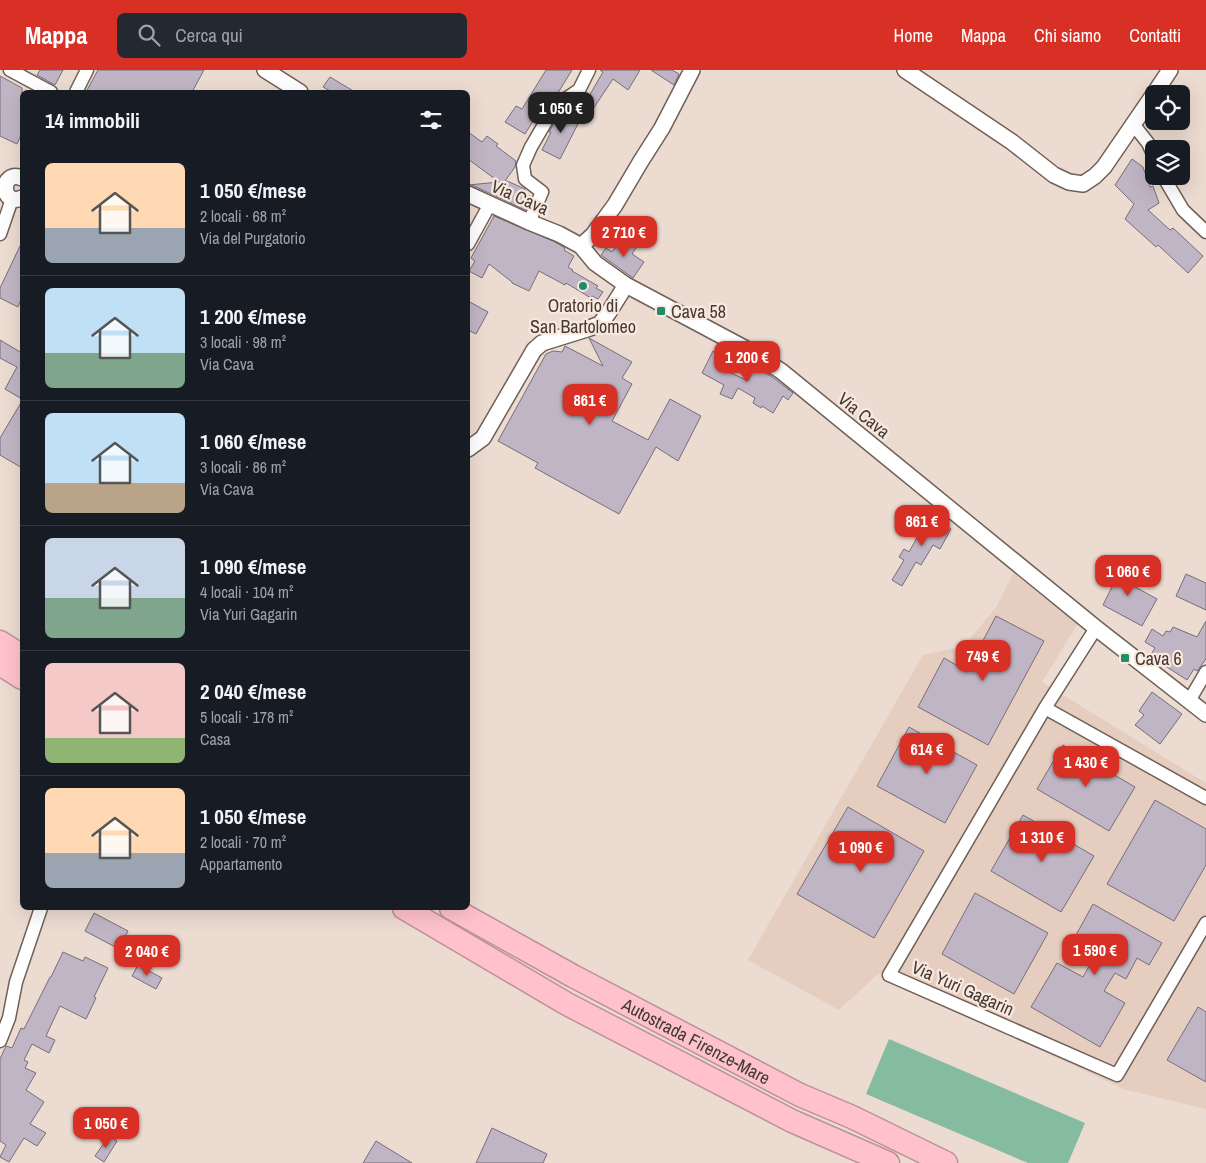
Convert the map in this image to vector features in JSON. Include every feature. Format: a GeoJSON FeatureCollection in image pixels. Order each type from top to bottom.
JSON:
{"type":"FeatureCollection","features":[{"type":"Feature","properties":{"kind":"highway"},"geometry":{"type":"LineString","coordinates":[[0,642],[20,655]]}},
{"type":"Feature","properties":{"kind":"highway"},"geometry":{"type":"LineString","coordinates":[[0,664],[20,677]]}},
{"type":"Feature","properties":{"kind":"highway","name":"Autostrada Firenze-Mare"},"geometry":{"type":"LineString","coordinates":[[407,910],[567,1004],[792,1121],[888,1163]]}},
{"type":"Feature","properties":{"kind":"highway","name":"Autostrada Firenze-Mare"},"geometry":{"type":"LineString","coordinates":[[455,910],[573,976],[792,1090],[946,1163]]}},
{"type":"Feature","properties":{"kind":"street"},"geometry":{"type":"LineString","coordinates":[[77,90],[88,70]]}},
{"type":"Feature","properties":{"kind":"street"},"geometry":{"type":"LineString","coordinates":[[265,70],[297,90]]}},
{"type":"Feature","properties":{"kind":"street"},"geometry":{"type":"LineString","coordinates":[[529,222],[542,192],[525,179],[523,165],[531,147],[555,106],[579,90],[589,70]]}},
{"type":"Feature","properties":{"kind":"street"},"geometry":{"type":"LineString","coordinates":[[581,246],[594,235],[615,205],[662,128],[692,70]]}},
{"type":"Feature","properties":{"kind":"street"},"geometry":{"type":"LineString","coordinates":[[905,70],[1012,142],[1054,175],[1069,182],[1083,184],[1095,176],[1104,167],[1145,107]]}},
{"type":"Feature","properties":{"kind":"street"},"geometry":{"type":"LineString","coordinates":[[1160,85],[1170,70]]}},
{"type":"Feature","properties":{"kind":"street"},"geometry":{"type":"LineString","coordinates":[[17,72],[48,90]]}},
{"type":"Feature","properties":{"kind":"street"},"geometry":{"type":"LineString","coordinates":[[1133,124],[1146,140]]}},
{"type":"Feature","properties":{"kind":"street"},"geometry":{"type":"LineString","coordinates":[[0,234],[17,198],[8,197],[4,190],[4,179],[16,176],[20,177]]}},
{"type":"Feature","properties":{"kind":"street"},"geometry":{"type":"LineString","coordinates":[[1168,185],[1183,210],[1206,232]]}},
{"type":"Feature","properties":{"kind":"street","name":"Via Cava"},"geometry":{"type":"LineString","coordinates":[[470,195],[559,234],[581,246],[595,263],[626,285],[750,351],[782,372],[1096,628],[1206,714]]}},
{"type":"Feature","properties":{"kind":"street"},"geometry":{"type":"LineString","coordinates":[[470,240],[490,204]]}},
{"type":"Feature","properties":{"kind":"street"},"geometry":{"type":"LineString","coordinates":[[470,448],[483,438],[534,350],[542,343],[600,324],[626,285]]}},
{"type":"Feature","properties":{"kind":"street","name":"Via Yuri Gagarin"},"geometry":{"type":"LineString","coordinates":[[1096,628],[1046,708],[889,975],[1117,1075],[1206,923]]}},
{"type":"Feature","properties":{"kind":"street"},"geometry":{"type":"LineString","coordinates":[[1189,701],[1206,672]]}},
{"type":"Feature","properties":{"kind":"street"},"geometry":{"type":"LineString","coordinates":[[1046,708],[1206,798]]}},
{"type":"Feature","properties":{"kind":"street"},"geometry":{"type":"LineString","coordinates":[[0,1041],[9,1018],[16,982],[39,910]]}},
{"type":"Feature","properties":{"kind":"shaded area"},"geometry":{"type":"Polygon","coordinates":[[[1013,573],[1080,620],[1042,682],[1206,783],[1206,1109],[1123,1089],[879,973],[839,1010],[748,960],[923,655],[964,646],[997,606],[1013,573]]]}},
{"type":"Feature","properties":{"kind":"green space"},"geometry":{"type":"Polygon","coordinates":[[[889,1039],[1085,1123],[1068,1163],[1028,1163],[866,1094],[889,1039]]]}},
{"type":"Feature","properties":{"kind":"building"},"geometry":{"type":"Polygon","coordinates":[[[40,70],[63,70],[55,85],[37,75],[40,70]]]}},
{"type":"Feature","properties":{"kind":"building"},"geometry":{"type":"Polygon","coordinates":[[[98,70],[204,70],[193,90],[87,90],[98,70]]]}},
{"type":"Feature","properties":{"kind":"building"},"geometry":{"type":"Polygon","coordinates":[[[546,70],[572,70],[556,96],[548,102],[536,123],[533,121],[525,134],[505,122],[516,106],[522,109],[546,70]]]}},
{"type":"Feature","properties":{"kind":"building"},"geometry":{"type":"Polygon","coordinates":[[[600,70],[640,70],[628,90],[613,79],[593,109],[588,98],[603,72],[600,70]]]}},
{"type":"Feature","properties":{"kind":"building"},"geometry":{"type":"Polygon","coordinates":[[[651,70],[672,70],[679,74],[674,85],[651,70]]]}},
{"type":"Feature","properties":{"kind":"building"},"geometry":{"type":"Polygon","coordinates":[[[0,76],[22,88],[22,90],[20,90],[20,137],[17,144],[0,136],[0,76]]]}},
{"type":"Feature","properties":{"kind":"building"},"geometry":{"type":"Polygon","coordinates":[[[330,77],[352,90],[328,90],[323,87],[330,77]]]}},
{"type":"Feature","properties":{"kind":"building"},"geometry":{"type":"Polygon","coordinates":[[[564,110],[581,118],[560,159],[542,150],[551,132],[549,132],[564,110]]]}},
{"type":"Feature","properties":{"kind":"building"},"geometry":{"type":"Polygon","coordinates":[[[470,133],[482,142],[487,136],[498,144],[496,146],[516,161],[515,167],[505,181],[525,189],[524,193],[531,197],[525,210],[470,185],[499,182],[470,160],[470,133]]]}},
{"type":"Feature","properties":{"kind":"building"},"geometry":{"type":"Polygon","coordinates":[[[1132,159],[1143,167],[1145,185],[1153,186],[1159,203],[1148,210],[1170,230],[1173,228],[1203,256],[1188,273],[1158,245],[1156,247],[1125,219],[1134,204],[1115,185],[1132,159]]]}},
{"type":"Feature","properties":{"kind":"building"},"geometry":{"type":"Polygon","coordinates":[[[494,216],[565,248],[564,250],[574,256],[568,267],[598,286],[596,288],[603,292],[598,299],[592,296],[591,298],[566,283],[565,285],[539,271],[529,291],[512,283],[489,264],[482,278],[470,272],[475,261],[471,258],[494,216]]]}},
{"type":"Feature","properties":{"kind":"building"},"geometry":{"type":"Polygon","coordinates":[[[622,238],[636,248],[632,254],[644,262],[633,278],[601,255],[606,248],[612,252],[622,238]]]}},
{"type":"Feature","properties":{"kind":"building"},"geometry":{"type":"Polygon","coordinates":[[[20,246],[20,302],[18,307],[0,298],[0,288],[20,246]]]}},
{"type":"Feature","properties":{"kind":"building"},"geometry":{"type":"Polygon","coordinates":[[[470,302],[488,312],[476,334],[470,331],[470,302]]]}},
{"type":"Feature","properties":{"kind":"building"},"geometry":{"type":"Polygon","coordinates":[[[589,338],[632,362],[622,378],[632,384],[612,421],[648,440],[670,399],[701,416],[678,461],[656,447],[619,514],[535,468],[538,463],[498,441],[546,354],[553,351],[562,352],[565,346],[603,366],[589,338]]]}},
{"type":"Feature","properties":{"kind":"building"},"geometry":{"type":"Polygon","coordinates":[[[0,340],[20,352],[20,398],[5,389],[17,367],[0,358],[0,340]]]}},
{"type":"Feature","properties":{"kind":"building"},"geometry":{"type":"Polygon","coordinates":[[[713,351],[731,360],[725,370],[748,381],[755,366],[793,393],[788,400],[783,396],[773,413],[753,403],[755,398],[738,388],[732,399],[720,394],[724,385],[702,373],[713,351]]]}},
{"type":"Feature","properties":{"kind":"building"},"geometry":{"type":"Polygon","coordinates":[[[20,404],[20,467],[0,455],[0,438],[20,404]]]}},
{"type":"Feature","properties":{"kind":"building"},"geometry":{"type":"Polygon","coordinates":[[[928,515],[951,529],[940,549],[933,545],[921,565],[916,562],[902,586],[892,580],[904,560],[899,557],[904,549],[909,552],[918,536],[916,535],[928,515]]]}},
{"type":"Feature","properties":{"kind":"building"},"geometry":{"type":"Polygon","coordinates":[[[1122,557],[1130,561],[1123,573],[1131,578],[1128,583],[1157,599],[1142,626],[1103,605],[1113,585],[1108,582],[1122,557]]]}},
{"type":"Feature","properties":{"kind":"building"},"geometry":{"type":"Polygon","coordinates":[[[1186,574],[1206,583],[1206,610],[1176,596],[1186,574]]]}},
{"type":"Feature","properties":{"kind":"building"},"geometry":{"type":"Polygon","coordinates":[[[996,616],[1044,641],[988,745],[918,707],[944,658],[967,671],[996,616]]]}},
{"type":"Feature","properties":{"kind":"building"},"geometry":{"type":"Polygon","coordinates":[[[1206,621],[1206,659],[1197,671],[1194,669],[1187,680],[1150,656],[1155,648],[1145,642],[1152,629],[1163,636],[1166,631],[1170,632],[1173,627],[1197,637],[1206,621]]]}},
{"type":"Feature","properties":{"kind":"building"},"geometry":{"type":"Polygon","coordinates":[[[1152,692],[1182,714],[1160,744],[1135,725],[1144,715],[1139,711],[1152,692]]]}},
{"type":"Feature","properties":{"kind":"building"},"geometry":{"type":"Polygon","coordinates":[[[909,727],[977,765],[945,823],[877,786],[909,727]]]}},
{"type":"Feature","properties":{"kind":"building"},"geometry":{"type":"Polygon","coordinates":[[[1063,745],[1135,787],[1109,831],[1037,789],[1063,745]]]}},
{"type":"Feature","properties":{"kind":"building"},"geometry":{"type":"Polygon","coordinates":[[[1155,800],[1206,829],[1206,865],[1174,921],[1107,884],[1155,800]]]}},
{"type":"Feature","properties":{"kind":"building"},"geometry":{"type":"Polygon","coordinates":[[[848,807],[924,851],[874,938],[797,894],[848,807]]]}},
{"type":"Feature","properties":{"kind":"building"},"geometry":{"type":"Polygon","coordinates":[[[1023,815],[1094,856],[1061,912],[991,871],[1023,815]]]}},
{"type":"Feature","properties":{"kind":"building"},"geometry":{"type":"Polygon","coordinates":[[[975,893],[1048,933],[1014,994],[942,954],[975,893]]]}},
{"type":"Feature","properties":{"kind":"building"},"geometry":{"type":"Polygon","coordinates":[[[1093,904],[1162,943],[1149,965],[1137,958],[1126,979],[1115,973],[1104,991],[1125,1003],[1100,1047],[1031,1007],[1057,963],[1083,977],[1092,961],[1069,948],[1093,904]]]}},
{"type":"Feature","properties":{"kind":"building"},"geometry":{"type":"Polygon","coordinates":[[[94,913],[128,931],[119,949],[85,931],[94,913]]]}},
{"type":"Feature","properties":{"kind":"building"},"geometry":{"type":"Polygon","coordinates":[[[63,952],[83,961],[85,957],[108,968],[86,1019],[60,1006],[46,1036],[55,1040],[49,1053],[32,1044],[24,1060],[28,1062],[25,1068],[36,1073],[26,1090],[44,1102],[30,1124],[46,1133],[37,1146],[24,1138],[9,1162],[0,1157],[6,1145],[0,1141],[0,1059],[6,1046],[12,1048],[21,1028],[24,1029],[63,952]]]}},
{"type":"Feature","properties":{"kind":"building"},"geometry":{"type":"Polygon","coordinates":[[[138,965],[162,978],[156,989],[132,976],[138,965]]]}},
{"type":"Feature","properties":{"kind":"building"},"geometry":{"type":"Polygon","coordinates":[[[1198,1007],[1206,1012],[1206,1082],[1167,1060],[1198,1007]]]}},
{"type":"Feature","properties":{"kind":"building"},"geometry":{"type":"Polygon","coordinates":[[[492,1128],[547,1154],[543,1163],[476,1163],[492,1128]]]}},
{"type":"Feature","properties":{"kind":"building"},"geometry":{"type":"Polygon","coordinates":[[[109,1136],[117,1141],[104,1162],[95,1156],[109,1136]]]}},
{"type":"Feature","properties":{"kind":"building"},"geometry":{"type":"Polygon","coordinates":[[[376,1141],[412,1163],[363,1163],[376,1141]]]}},
{"type":"Feature","properties":{"kind":"place","name":"Oratorio di San Bartolomeo"},"geometry":{"type":"Point","coordinates":[583,286]}},
{"type":"Feature","properties":{"kind":"place","name":"Cava 58"},"geometry":{"type":"Point","coordinates":[661,311]}},
{"type":"Feature","properties":{"kind":"place","name":"Cava 6"},"geometry":{"type":"Point","coordinates":[1125,658]}}]}
